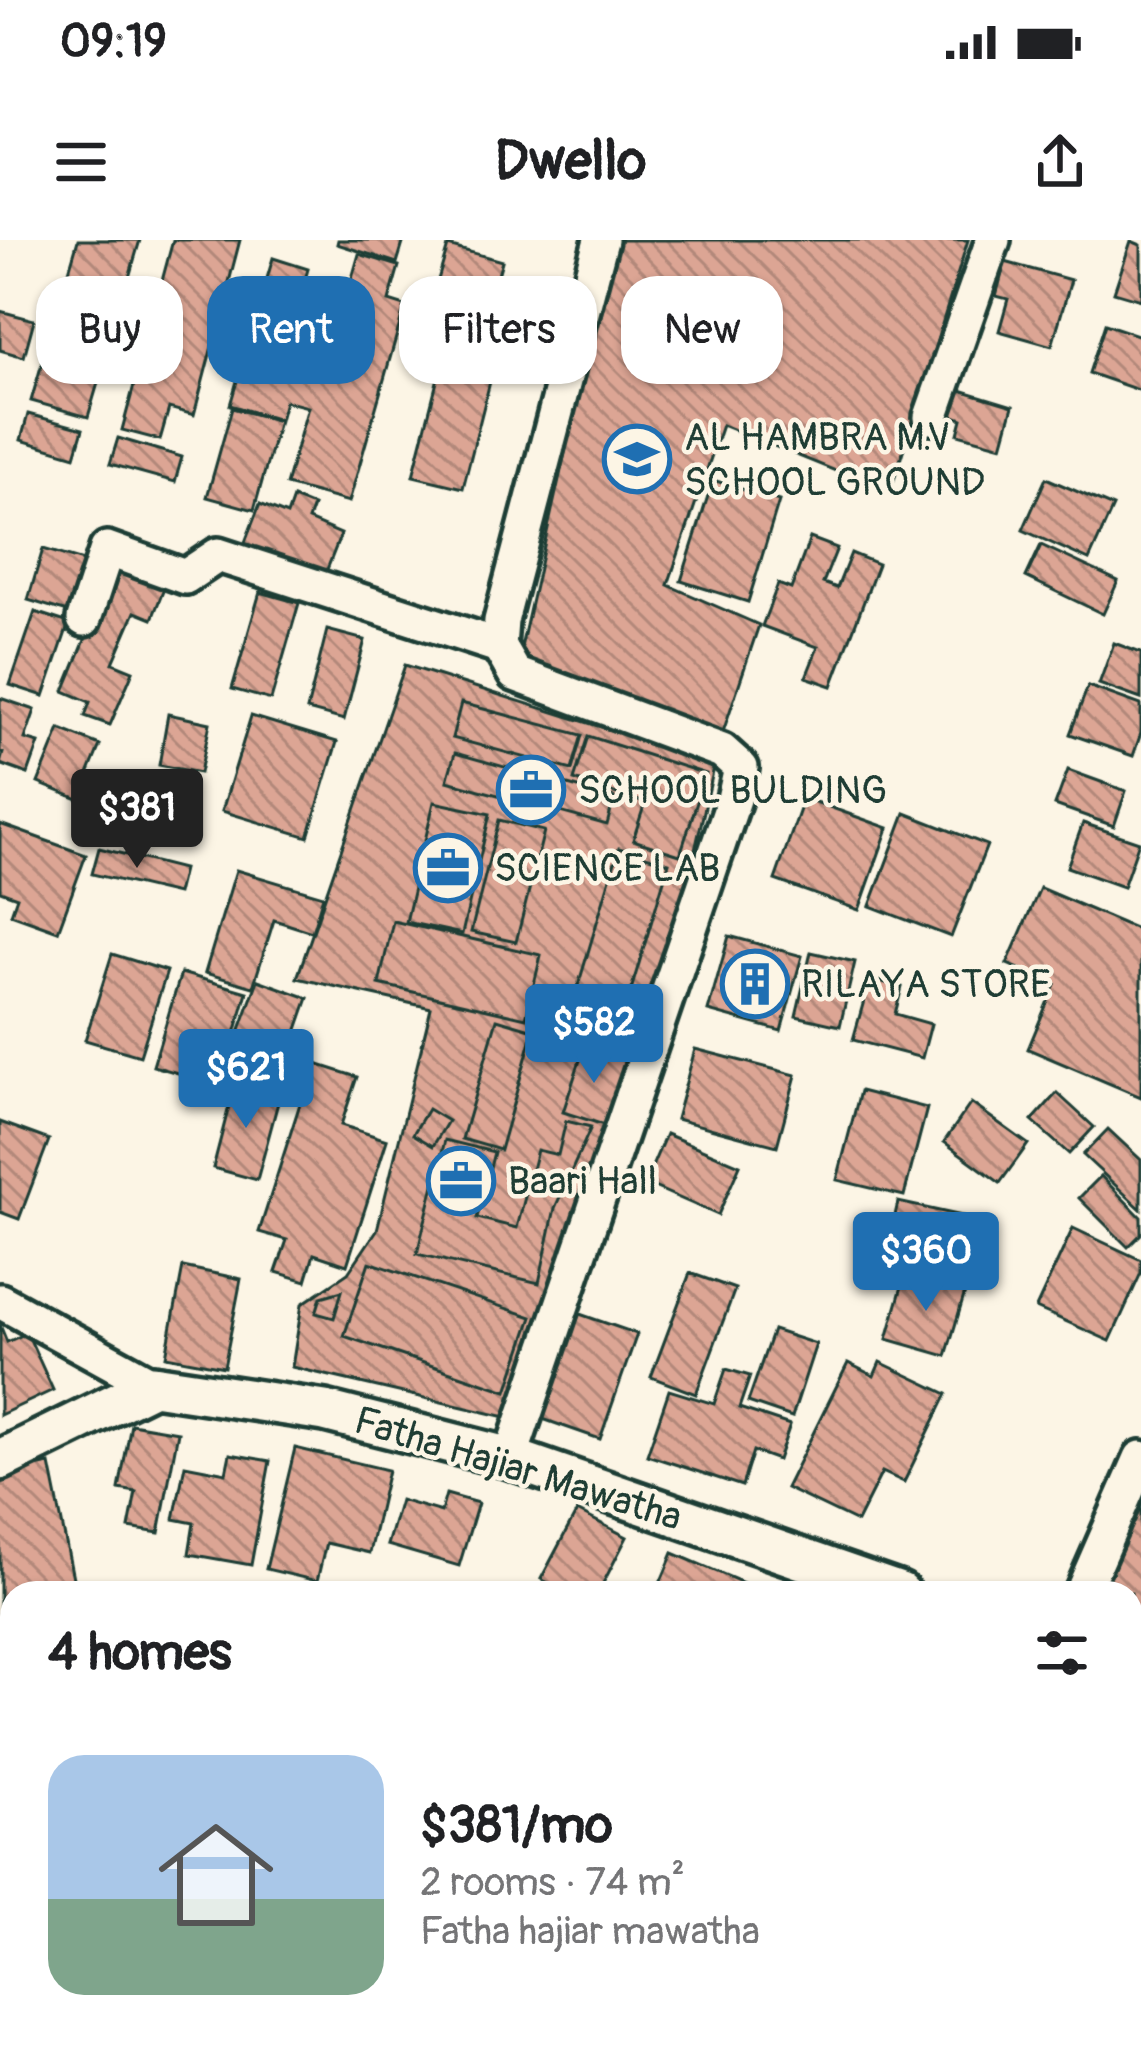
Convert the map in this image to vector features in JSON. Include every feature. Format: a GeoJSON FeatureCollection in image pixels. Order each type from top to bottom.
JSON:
{"type":"FeatureCollection","features":[{"type":"Feature","properties":{"kind":"street"},"geometry":{"type":"LineString","coordinates":[[510,1458],[741,768],[722,751],[515,674],[499,646],[501,621],[601,240]]}},
{"type":"Feature","properties":{"kind":"street"},"geometry":{"type":"LineString","coordinates":[[931,417],[993,240]]}},
{"type":"Feature","properties":{"kind":"street"},"geometry":{"type":"LineString","coordinates":[[84,619],[107,549],[185,577],[218,555],[499,646]]}},
{"type":"Feature","properties":{"kind":"street"},"geometry":{"type":"LineString","coordinates":[[0,1301],[153,1385]]}},
{"type":"Feature","properties":{"kind":"street"},"geometry":{"type":"LineString","coordinates":[[0,1460],[153,1385]]}},
{"type":"Feature","properties":{"kind":"street","name":"Fatha Hajiar Mawatha"},"geometry":{"type":"LineString","coordinates":[[153,1385],[325,1411],[510,1458],[865,1581]]}},
{"type":"Feature","properties":{"kind":"street"},"geometry":{"type":"LineString","coordinates":[[1087,1581],[1141,1458]]}},
{"type":"Feature","properties":{"kind":"building"},"geometry":{"type":"Polygon","coordinates":[[[78,240],[140,240],[129,276],[67,276],[78,240]]]}},
{"type":"Feature","properties":{"kind":"building"},"geometry":{"type":"Polygon","coordinates":[[[173,240],[240,240],[231,276],[207,276],[207,366],[194,415],[169,408],[160,440],[122,430],[134,384],[183,384],[183,276],[163,276],[173,240]]]}},
{"type":"Feature","properties":{"kind":"building"},"geometry":{"type":"Polygon","coordinates":[[[338,240],[404,240],[397,263],[337,244],[338,240]]]}},
{"type":"Feature","properties":{"kind":"building","name":"AL HAMBRA M.V SCHOOL GROUND"},"geometry":{"type":"Polygon","coordinates":[[[613,240],[968,240],[890,493],[722,425],[668,585],[759,625],[723,732],[516,670],[581,384],[597,384],[597,311],[613,240]]]}},
{"type":"Feature","properties":{"kind":"building"},"geometry":{"type":"Polygon","coordinates":[[[1131,241],[1141,245],[1141,300],[1114,292],[1131,241]]]}},
{"type":"Feature","properties":{"kind":"building"},"geometry":{"type":"Polygon","coordinates":[[[448,246],[502,261],[498,276],[439,276],[448,246]]]}},
{"type":"Feature","properties":{"kind":"building"},"geometry":{"type":"Polygon","coordinates":[[[359,254],[399,266],[389,301],[399,304],[399,327],[349,502],[286,485],[308,407],[285,401],[280,420],[230,405],[236,384],[375,384],[375,276],[353,276],[359,254]]]}},
{"type":"Feature","properties":{"kind":"building"},"geometry":{"type":"Polygon","coordinates":[[[273,258],[308,269],[306,276],[268,276],[273,258]]]}},
{"type":"Feature","properties":{"kind":"building"},"geometry":{"type":"Polygon","coordinates":[[[1005,262],[1071,280],[1052,346],[999,331],[1008,299],[996,296],[1005,262]]]}},
{"type":"Feature","properties":{"kind":"building"},"geometry":{"type":"Polygon","coordinates":[[[0,311],[34,320],[24,357],[0,350],[0,311]]]}},
{"type":"Feature","properties":{"kind":"building"},"geometry":{"type":"Polygon","coordinates":[[[1105,324],[1141,336],[1141,391],[1089,373],[1105,324]]]}},
{"type":"Feature","properties":{"kind":"building"},"geometry":{"type":"Polygon","coordinates":[[[36,384],[98,384],[88,417],[31,401],[36,384]]]}},
{"type":"Feature","properties":{"kind":"building"},"geometry":{"type":"Polygon","coordinates":[[[436,384],[489,384],[463,488],[413,476],[436,384]]]}},
{"type":"Feature","properties":{"kind":"building"},"geometry":{"type":"Polygon","coordinates":[[[947,386],[1013,406],[1002,446],[958,434],[962,419],[943,412],[947,386]]]}},
{"type":"Feature","properties":{"kind":"building"},"geometry":{"type":"Polygon","coordinates":[[[232,408],[279,421],[254,510],[207,497],[232,408]]]}},
{"type":"Feature","properties":{"kind":"building"},"geometry":{"type":"Polygon","coordinates":[[[28,414],[83,429],[75,456],[21,440],[28,414]]]}},
{"type":"Feature","properties":{"kind":"building"},"geometry":{"type":"Polygon","coordinates":[[[118,438],[182,457],[175,482],[110,464],[118,438]]]}},
{"type":"Feature","properties":{"kind":"building"},"geometry":{"type":"Polygon","coordinates":[[[1046,478],[1113,507],[1089,560],[1023,530],[1046,478]]]}},
{"type":"Feature","properties":{"kind":"building"},"geometry":{"type":"Polygon","coordinates":[[[713,480],[779,501],[748,602],[681,581],[713,480]]]}},
{"type":"Feature","properties":{"kind":"building"},"geometry":{"type":"Polygon","coordinates":[[[293,498],[313,506],[308,520],[341,534],[324,577],[244,545],[260,504],[287,515],[293,498]]]}},
{"type":"Feature","properties":{"kind":"building"},"geometry":{"type":"Polygon","coordinates":[[[810,538],[837,548],[823,583],[837,588],[851,553],[878,564],[832,686],[806,677],[818,647],[762,626],[778,584],[791,589],[810,538]]]}},
{"type":"Feature","properties":{"kind":"building"},"geometry":{"type":"Polygon","coordinates":[[[1041,545],[1118,581],[1103,614],[1026,577],[1041,545]]]}},
{"type":"Feature","properties":{"kind":"building"},"geometry":{"type":"Polygon","coordinates":[[[43,549],[90,563],[74,614],[28,600],[43,549]]]}},
{"type":"Feature","properties":{"kind":"building"},"geometry":{"type":"Polygon","coordinates":[[[116,565],[165,586],[152,619],[135,612],[113,663],[133,671],[110,725],[85,716],[90,702],[64,691],[116,565]]]}},
{"type":"Feature","properties":{"kind":"building"},"geometry":{"type":"Polygon","coordinates":[[[260,592],[299,603],[271,700],[232,689],[260,592]]]}},
{"type":"Feature","properties":{"kind":"building"},"geometry":{"type":"Polygon","coordinates":[[[35,612],[69,623],[44,696],[10,685],[35,612]]]}},
{"type":"Feature","properties":{"kind":"building"},"geometry":{"type":"Polygon","coordinates":[[[327,630],[365,640],[344,720],[307,710],[327,630]]]}},
{"type":"Feature","properties":{"kind":"building"},"geometry":{"type":"Polygon","coordinates":[[[1114,643],[1141,653],[1141,699],[1099,684],[1114,643]]]}},
{"type":"Feature","properties":{"kind":"building"},"geometry":{"type":"Polygon","coordinates":[[[405,665],[715,763],[676,933],[510,1418],[292,1367],[302,1304],[348,1273],[377,1230],[431,1008],[297,978],[405,665]]]}},
{"type":"Feature","properties":{"kind":"building"},"geometry":{"type":"Polygon","coordinates":[[[1088,686],[1141,705],[1141,733],[1133,756],[1070,734],[1088,686]]]}},
{"type":"Feature","properties":{"kind":"building"},"geometry":{"type":"Polygon","coordinates":[[[0,698],[35,710],[25,739],[39,743],[28,774],[0,764],[0,698]]]}},
{"type":"Feature","properties":{"kind":"building"},"geometry":{"type":"Polygon","coordinates":[[[461,703],[582,735],[572,770],[452,738],[461,703]]]}},
{"type":"Feature","properties":{"kind":"building"},"geometry":{"type":"Polygon","coordinates":[[[168,714],[210,723],[200,773],[159,765],[168,714]]]}},
{"type":"Feature","properties":{"kind":"building"},"geometry":{"type":"Polygon","coordinates":[[[251,716],[337,742],[308,837],[222,811],[251,716]]]}},
{"type":"Feature","properties":{"kind":"building"},"geometry":{"type":"Polygon","coordinates":[[[60,729],[100,745],[78,799],[38,783],[60,729]]]}},
{"type":"Feature","properties":{"kind":"building"},"geometry":{"type":"Polygon","coordinates":[[[588,736],[706,774],[680,855],[633,840],[645,803],[574,780],[588,736]]]}},
{"type":"Feature","properties":{"kind":"building","name":"SCHOOL BULDING"},"geometry":{"type":"Polygon","coordinates":[[[455,753],[614,798],[607,825],[447,781],[455,753]]]}},
{"type":"Feature","properties":{"kind":"building"},"geometry":{"type":"Polygon","coordinates":[[[1068,770],[1126,791],[1114,826],[1055,805],[1068,770]]]}},
{"type":"Feature","properties":{"kind":"building"},"geometry":{"type":"Polygon","coordinates":[[[804,798],[888,828],[859,910],[775,880],[804,798]]]}},
{"type":"Feature","properties":{"kind":"building","name":"SCIENCE LAB"},"geometry":{"type":"Polygon","coordinates":[[[434,802],[490,814],[462,934],[406,922],[434,802]]]}},
{"type":"Feature","properties":{"kind":"building"},"geometry":{"type":"Polygon","coordinates":[[[905,813],[987,845],[951,937],[870,906],[905,813]]]}},
{"type":"Feature","properties":{"kind":"building"},"geometry":{"type":"Polygon","coordinates":[[[499,820],[544,831],[516,942],[471,932],[499,820]]]}},
{"type":"Feature","properties":{"kind":"building"},"geometry":{"type":"Polygon","coordinates":[[[1083,823],[1139,842],[1123,887],[1067,867],[1083,823]]]}},
{"type":"Feature","properties":{"kind":"building"},"geometry":{"type":"Polygon","coordinates":[[[0,824],[86,855],[58,931],[11,914],[17,897],[0,891],[0,824]]]}},
{"type":"Feature","properties":{"kind":"building"},"geometry":{"type":"Polygon","coordinates":[[[99,848],[183,869],[177,894],[92,874],[99,848]]]}},
{"type":"Feature","properties":{"kind":"building"},"geometry":{"type":"Polygon","coordinates":[[[619,848],[669,863],[617,1037],[567,1023],[619,848]]]}},
{"type":"Feature","properties":{"kind":"building"},"geometry":{"type":"Polygon","coordinates":[[[236,870],[323,896],[312,932],[274,920],[253,987],[205,973],[236,870]]]}},
{"type":"Feature","properties":{"kind":"building"},"geometry":{"type":"Polygon","coordinates":[[[1040,888],[1141,931],[1141,1097],[1028,1049],[1055,984],[1007,964],[1040,888]]]}},
{"type":"Feature","properties":{"kind":"building"},"geometry":{"type":"Polygon","coordinates":[[[393,921],[541,955],[526,1018],[379,984],[393,921]]]}},
{"type":"Feature","properties":{"kind":"building","name":"RILAYA STORE"},"geometry":{"type":"Polygon","coordinates":[[[729,936],[802,956],[781,1031],[708,1011],[729,936]]]}},
{"type":"Feature","properties":{"kind":"building"},"geometry":{"type":"Polygon","coordinates":[[[811,952],[855,962],[840,1026],[796,1016],[811,952]]]}},
{"type":"Feature","properties":{"kind":"building"},"geometry":{"type":"Polygon","coordinates":[[[112,954],[167,971],[140,1056],[85,1040],[112,954]]]}},
{"type":"Feature","properties":{"kind":"building"},"geometry":{"type":"Polygon","coordinates":[[[181,973],[247,992],[220,1085],[153,1066],[181,973]]]}},
{"type":"Feature","properties":{"kind":"building"},"geometry":{"type":"Polygon","coordinates":[[[870,979],[902,987],[895,1014],[931,1024],[922,1058],[853,1040],[870,979]]]}},
{"type":"Feature","properties":{"kind":"building"},"geometry":{"type":"Polygon","coordinates":[[[258,980],[308,998],[282,1072],[231,1054],[258,980]]]}},
{"type":"Feature","properties":{"kind":"building"},"geometry":{"type":"Polygon","coordinates":[[[497,1019],[534,1030],[500,1150],[462,1139],[497,1019]]]}},
{"type":"Feature","properties":{"kind":"building"},"geometry":{"type":"Polygon","coordinates":[[[584,1048],[625,1061],[604,1125],[563,1112],[584,1048]]]}},
{"type":"Feature","properties":{"kind":"building"},"geometry":{"type":"Polygon","coordinates":[[[695,1049],[796,1075],[777,1146],[676,1119],[695,1049]]]}},
{"type":"Feature","properties":{"kind":"building"},"geometry":{"type":"Polygon","coordinates":[[[313,1063],[357,1077],[341,1125],[387,1140],[347,1265],[314,1254],[306,1281],[276,1272],[287,1240],[259,1232],[313,1063]]]}},
{"type":"Feature","properties":{"kind":"building"},"geometry":{"type":"Polygon","coordinates":[[[235,1083],[280,1095],[257,1180],[213,1168],[235,1083]]]}},
{"type":"Feature","properties":{"kind":"building"},"geometry":{"type":"Polygon","coordinates":[[[860,1091],[927,1108],[904,1196],[837,1180],[860,1091]]]}},
{"type":"Feature","properties":{"kind":"building"},"geometry":{"type":"Polygon","coordinates":[[[1057,1093],[1094,1127],[1069,1154],[1032,1121],[1057,1093]]]}},
{"type":"Feature","properties":{"kind":"building"},"geometry":{"type":"Polygon","coordinates":[[[971,1103],[1028,1144],[1000,1183],[944,1142],[971,1103]]]}},
{"type":"Feature","properties":{"kind":"building"},"geometry":{"type":"Polygon","coordinates":[[[428,1109],[448,1121],[433,1146],[413,1134],[428,1109]]]}},
{"type":"Feature","properties":{"kind":"building","name":"Baari Hall"},"geometry":{"type":"Polygon","coordinates":[[[566,1121],[591,1127],[555,1208],[539,1283],[417,1254],[445,1140],[494,1152],[477,1218],[517,1228],[537,1150],[558,1155],[566,1121]]]}},
{"type":"Feature","properties":{"kind":"building"},"geometry":{"type":"Polygon","coordinates":[[[0,1122],[49,1140],[19,1219],[0,1212],[0,1122]]]}},
{"type":"Feature","properties":{"kind":"building"},"geometry":{"type":"Polygon","coordinates":[[[1108,1129],[1141,1160],[1141,1209],[1083,1155],[1108,1129]]]}},
{"type":"Feature","properties":{"kind":"building"},"geometry":{"type":"Polygon","coordinates":[[[666,1134],[740,1165],[718,1215],[645,1183],[666,1134]]]}},
{"type":"Feature","properties":{"kind":"building"},"geometry":{"type":"Polygon","coordinates":[[[1101,1176],[1141,1217],[1141,1234],[1128,1247],[1079,1198],[1101,1176]]]}},
{"type":"Feature","properties":{"kind":"building"},"geometry":{"type":"Polygon","coordinates":[[[898,1202],[985,1221],[975,1266],[888,1247],[898,1202]]]}},
{"type":"Feature","properties":{"kind":"building"},"geometry":{"type":"Polygon","coordinates":[[[1073,1228],[1141,1260],[1141,1273],[1110,1341],[1036,1308],[1073,1228]]]}},
{"type":"Feature","properties":{"kind":"building"},"geometry":{"type":"Polygon","coordinates":[[[369,1262],[532,1317],[507,1391],[344,1336],[369,1262]]]}},
{"type":"Feature","properties":{"kind":"building"},"geometry":{"type":"Polygon","coordinates":[[[183,1267],[241,1279],[224,1367],[166,1356],[183,1267]]]}},
{"type":"Feature","properties":{"kind":"building"},"geometry":{"type":"Polygon","coordinates":[[[906,1272],[966,1289],[946,1356],[887,1339],[906,1272]]]}},
{"type":"Feature","properties":{"kind":"building"},"geometry":{"type":"Polygon","coordinates":[[[690,1273],[735,1289],[696,1394],[651,1377],[690,1273]]]}},
{"type":"Feature","properties":{"kind":"building"},"geometry":{"type":"Polygon","coordinates":[[[342,1291],[334,1318],[316,1313],[321,1297],[342,1291]]]}},
{"type":"Feature","properties":{"kind":"building"},"geometry":{"type":"Polygon","coordinates":[[[574,1312],[637,1334],[600,1439],[537,1417],[574,1312]]]}},
{"type":"Feature","properties":{"kind":"building"},"geometry":{"type":"Polygon","coordinates":[[[0,1325],[7,1342],[27,1333],[53,1390],[0,1415],[0,1325]]]}},
{"type":"Feature","properties":{"kind":"building"},"geometry":{"type":"Polygon","coordinates":[[[773,1330],[816,1344],[792,1417],[748,1402],[773,1330]]]}},
{"type":"Feature","properties":{"kind":"building"},"geometry":{"type":"Polygon","coordinates":[[[880,1362],[947,1394],[904,1482],[882,1472],[857,1522],[786,1488],[848,1363],[874,1376],[880,1362]]]}},
{"type":"Feature","properties":{"kind":"building"},"geometry":{"type":"Polygon","coordinates":[[[726,1369],[750,1376],[739,1408],[790,1425],[778,1460],[753,1451],[742,1486],[647,1455],[669,1390],[714,1404],[726,1369]]]}},
{"type":"Feature","properties":{"kind":"building"},"geometry":{"type":"Polygon","coordinates":[[[131,1424],[178,1432],[159,1533],[129,1528],[136,1492],[119,1489],[131,1424]]]}},
{"type":"Feature","properties":{"kind":"building"},"geometry":{"type":"Polygon","coordinates":[[[295,1448],[388,1470],[369,1553],[326,1543],[317,1581],[266,1569],[295,1448]]]}},
{"type":"Feature","properties":{"kind":"building"},"geometry":{"type":"Polygon","coordinates":[[[230,1454],[270,1461],[251,1565],[189,1554],[194,1523],[174,1519],[185,1465],[226,1473],[230,1454]]]}},
{"type":"Feature","properties":{"kind":"building"},"geometry":{"type":"Polygon","coordinates":[[[50,1464],[74,1581],[0,1581],[0,1474],[50,1464]]]}},
{"type":"Feature","properties":{"kind":"building"},"geometry":{"type":"Polygon","coordinates":[[[1141,1493],[1141,1581],[1104,1581],[1141,1493]]]}},
{"type":"Feature","properties":{"kind":"building"},"geometry":{"type":"Polygon","coordinates":[[[446,1494],[478,1503],[459,1566],[387,1545],[400,1500],[441,1512],[446,1494]]]}},
{"type":"Feature","properties":{"kind":"building"},"geometry":{"type":"Polygon","coordinates":[[[577,1511],[627,1537],[604,1581],[541,1579],[577,1511]]]}},
{"type":"Feature","properties":{"kind":"building"},"geometry":{"type":"Polygon","coordinates":[[[673,1553],[739,1581],[661,1581],[673,1553]]]}},
{"type":"Feature","properties":{"kind":"place","name":"AL HAMBRA M.V SCHOOL GROUND"},"geometry":{"type":"Point","coordinates":[637,459]}},
{"type":"Feature","properties":{"kind":"place","name":"SCHOOL BULDING"},"geometry":{"type":"Point","coordinates":[531,790]}},
{"type":"Feature","properties":{"kind":"place","name":"SCIENCE LAB"},"geometry":{"type":"Point","coordinates":[448,868]}},
{"type":"Feature","properties":{"kind":"place","name":"RILAYA STORE"},"geometry":{"type":"Point","coordinates":[755,984]}},
{"type":"Feature","properties":{"kind":"place","name":"Baari Hall"},"geometry":{"type":"Point","coordinates":[461,1181]}}]}
